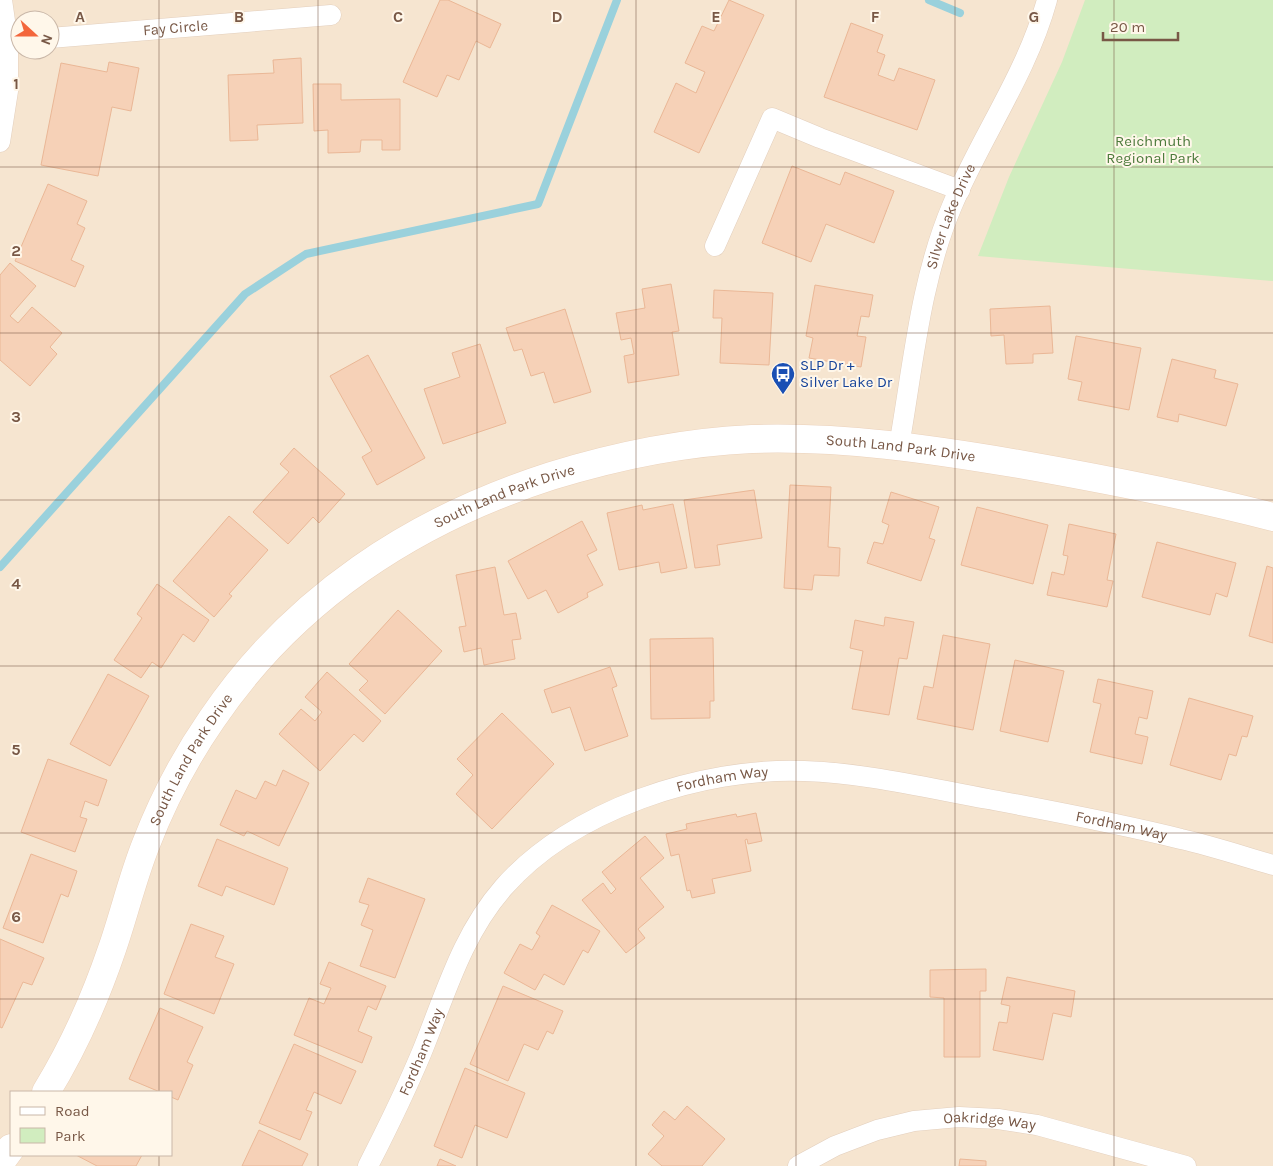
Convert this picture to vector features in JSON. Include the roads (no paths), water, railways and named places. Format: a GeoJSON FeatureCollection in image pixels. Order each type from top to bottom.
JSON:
{"type":"FeatureCollection","features":[{"type":"Feature","properties":{"kind":"street"},"geometry":{"type":"LineString","coordinates":[[2,0],[10,27]]}},
{"type":"Feature","properties":{"kind":"street","name":"Silver Lake Drive"},"geometry":{"type":"LineString","coordinates":[[899,446],[933,257],[952,206],[1026,58],[1047,0]]}},
{"type":"Feature","properties":{"kind":"street","name":"Fay Circle"},"geometry":{"type":"LineString","coordinates":[[60,37],[331,15]]}},
{"type":"Feature","properties":{"kind":"street"},"geometry":{"type":"LineString","coordinates":[[0,142],[12,60]]}},
{"type":"Feature","properties":{"kind":"street"},"geometry":{"type":"LineString","coordinates":[[715,246],[772,118],[820,138],[960,190]]}},
{"type":"Feature","properties":{"kind":"street","name":"South Land Park Drive"},"geometry":{"type":"LineString","coordinates":[[47,1091],[71,1046],[90,1005],[112,950],[144,847],[160,809],[184,762],[212,718],[244,676],[287,630],[326,594],[376,557],[431,525],[465,508],[516,488],[594,463],[674,447],[714,441],[754,439],[836,439],[899,446],[1111,480],[1273,517]]}},
{"type":"Feature","properties":{"kind":"street","name":"Fordham Way"},"geometry":{"type":"LineString","coordinates":[[368,1166],[420,1055],[458,958],[486,909],[504,887],[531,860],[553,843],[599,817],[655,793],[713,778],[773,771],[849,774],[1040,809],[1181,839],[1273,864]]}},
{"type":"Feature","properties":{"kind":"street","name":"Oakridge Way"},"geometry":{"type":"LineString","coordinates":[[798,1166],[835,1146],[876,1130],[914,1121],[959,1117],[998,1118],[1037,1125],[1186,1166]]}},
{"type":"Feature","properties":{"kind":"street"},"geometry":{"type":"LineString","coordinates":[[0,1163],[10,1149]]}},
{"type":"Feature","properties":{"kind":"waterway"},"geometry":{"type":"LineString","coordinates":[[0,567],[245,294],[306,254],[538,204],[617,0]]}},
{"type":"Feature","properties":{"kind":"waterway"},"geometry":{"type":"LineString","coordinates":[[929,0],[960,13]]}},
{"type":"Feature","properties":{"kind":"place","name":"SLP Dr + Silver Lake Dr"},"geometry":{"type":"Point","coordinates":[783,395]}},
{"type":"Feature","properties":{"kind":"park label","name":"Reichmuth Regional Park"},"geometry":{"type":"Point","coordinates":[1153,150]}}]}
